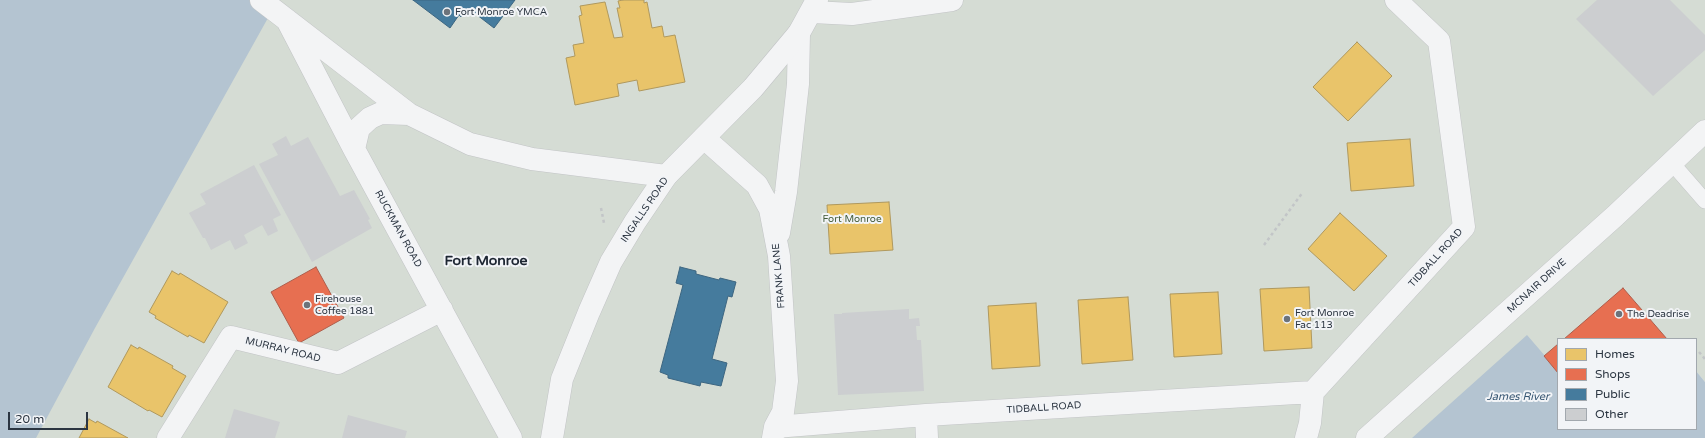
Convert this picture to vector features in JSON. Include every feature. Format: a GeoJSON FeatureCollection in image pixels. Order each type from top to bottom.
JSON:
{"type":"FeatureCollection","features":[{"type":"Feature","properties":{"kind":"street","name":"RUCKMAN ROAD"},"geometry":{"type":"LineString","coordinates":[[261,0],[409,114],[470,144],[532,160],[666,176]]}},
{"type":"Feature","properties":{"kind":"street"},"geometry":{"type":"LineString","coordinates":[[814,6],[852,14],[952,0]]}},
{"type":"Feature","properties":{"kind":"street","name":"TIDBALL ROAD"},"geometry":{"type":"LineString","coordinates":[[774,432],[926,416],[1313,392],[1464,227],[1439,41],[1396,0]]}},
{"type":"Feature","properties":{"kind":"street","name":"INGALLS ROAD"},"geometry":{"type":"LineString","coordinates":[[552,438],[562,379],[611,262],[635,222],[666,176],[753,88],[799,33],[814,6]]}},
{"type":"Feature","properties":{"kind":"street","name":"RUCKMAN ROAD"},"geometry":{"type":"LineString","coordinates":[[287,20],[354,149],[511,438]]}},
{"type":"Feature","properties":{"kind":"street"},"geometry":{"type":"LineString","coordinates":[[777,242],[786,192],[798,84],[799,33]]}},
{"type":"Feature","properties":{"kind":"street"},"geometry":{"type":"LineString","coordinates":[[354,149],[359,128],[370,118],[381,113],[409,114]]}},
{"type":"Feature","properties":{"kind":"street","name":"MCNAIR DRIVE"},"geometry":{"type":"LineString","coordinates":[[1367,438],[1615,216],[1705,131]]}},
{"type":"Feature","properties":{"kind":"street","name":"FRANK LANE"},"geometry":{"type":"LineString","coordinates":[[704,138],[757,185],[770,209],[777,242],[787,381],[783,412],[774,432]]}},
{"type":"Feature","properties":{"kind":"street","name":"MURRAY ROAD"},"geometry":{"type":"LineString","coordinates":[[168,438],[231,337],[338,363],[442,310]]}},
{"type":"Feature","properties":{"kind":"street"},"geometry":{"type":"LineString","coordinates":[[1306,438],[1310,423],[1313,392]]}},
{"type":"Feature","properties":{"kind":"street"},"geometry":{"type":"LineString","coordinates":[[926,416],[927,438]]}},
{"type":"Feature","properties":{"kind":"lane"},"geometry":{"type":"LineString","coordinates":[[1671,162],[1705,201]]}},
{"type":"Feature","properties":{"kind":"path"},"geometry":{"type":"LineString","coordinates":[[1264,245],[1303,192]]}},
{"type":"Feature","properties":{"kind":"path"},"geometry":{"type":"LineString","coordinates":[[1699,352],[1705,359]]}},
{"type":"Feature","properties":{"kind":"green space","name":"Fort Monroe"},"geometry":{"type":"Polygon","coordinates":[[[0,0],[1705,0],[1705,382],[1697,372],[1697,338],[1557,338],[1557,372],[1489,438],[0,438],[0,0]]]}},
{"type":"Feature","properties":{"kind":"water"},"geometry":{"type":"Polygon","coordinates":[[[0,0],[278,0],[95,328],[36,438],[0,438],[0,0]]]}},
{"type":"Feature","properties":{"kind":"water","name":"James River"},"geometry":{"type":"Polygon","coordinates":[[[1527,335],[1557,370],[1557,430],[1697,430],[1697,372],[1705,382],[1705,438],[1412,438],[1527,335]]]}},
{"type":"Feature","properties":{"kind":"building: Homes"},"geometry":{"type":"Polygon","coordinates":[[[644,0],[644,3],[647,2],[652,28],[662,26],[664,37],[675,35],[685,82],[639,91],[637,80],[617,84],[619,96],[575,105],[566,58],[575,56],[573,45],[584,43],[579,16],[582,15],[580,6],[605,2],[614,38],[623,37],[617,8],[620,8],[618,1],[644,0]]]}},
{"type":"Feature","properties":{"kind":"building: Homes"},"geometry":{"type":"Polygon","coordinates":[[[1357,42],[1392,76],[1348,121],[1313,87],[1357,42]]]}},
{"type":"Feature","properties":{"kind":"building: Homes"},"geometry":{"type":"Polygon","coordinates":[[[1410,139],[1414,186],[1351,191],[1347,143],[1410,139]]]}},
{"type":"Feature","properties":{"kind":"building: Homes"},"geometry":{"type":"Polygon","coordinates":[[[889,202],[893,250],[830,254],[827,205],[889,202]]]}},
{"type":"Feature","properties":{"kind":"building: Homes"},"geometry":{"type":"Polygon","coordinates":[[[1340,213],[1387,256],[1354,291],[1308,249],[1340,213]]]}},
{"type":"Feature","properties":{"kind":"building: Homes"},"geometry":{"type":"Polygon","coordinates":[[[172,271],[179,275],[180,273],[228,302],[204,343],[189,335],[188,337],[155,318],[156,316],[149,312],[172,271]]]}},
{"type":"Feature","properties":{"kind":"building: Homes","name":"Fort Monroe Fac 113"},"geometry":{"type":"Polygon","coordinates":[[[1309,287],[1312,348],[1264,351],[1260,289],[1309,287]]]}},
{"type":"Feature","properties":{"kind":"building: Homes"},"geometry":{"type":"Polygon","coordinates":[[[1218,292],[1222,354],[1174,357],[1170,294],[1218,292]]]}},
{"type":"Feature","properties":{"kind":"building: Homes"},"geometry":{"type":"Polygon","coordinates":[[[1128,297],[1133,360],[1082,364],[1078,300],[1128,297]]]}},
{"type":"Feature","properties":{"kind":"building: Homes"},"geometry":{"type":"Polygon","coordinates":[[[1036,303],[1040,366],[992,369],[988,306],[1036,303]]]}},
{"type":"Feature","properties":{"kind":"building: Homes"},"geometry":{"type":"Polygon","coordinates":[[[131,345],[138,349],[139,347],[173,366],[172,368],[186,376],[162,417],[149,410],[148,411],[108,387],[131,345]]]}},
{"type":"Feature","properties":{"kind":"building: Homes"},"geometry":{"type":"Polygon","coordinates":[[[89,419],[96,423],[97,421],[128,438],[79,438],[89,419]]]}},
{"type":"Feature","properties":{"kind":"building: Shops","name":"Firehouse Coffee 1881"},"geometry":{"type":"Polygon","coordinates":[[[316,267],[344,318],[299,343],[271,292],[316,267]]]}},
{"type":"Feature","properties":{"kind":"building: Shops","name":"The Deadrise"},"geometry":{"type":"Polygon","coordinates":[[[1623,288],[1666,338],[1565,338],[1623,288]]]}},
{"type":"Feature","properties":{"kind":"building: Shops"},"geometry":{"type":"Polygon","coordinates":[[[1557,345],[1557,372],[1544,356],[1557,345]]]}},
{"type":"Feature","properties":{"kind":"building: Public","name":"Fort Monroe YMCA"},"geometry":{"type":"Polygon","coordinates":[[[413,0],[515,0],[494,28],[468,8],[461,17],[459,15],[450,28],[413,0]]]}},
{"type":"Feature","properties":{"kind":"building: Public"},"geometry":{"type":"Polygon","coordinates":[[[680,267],[696,271],[696,274],[719,280],[720,278],[736,282],[732,297],[728,296],[712,359],[727,363],[721,386],[701,382],[700,386],[668,378],[668,375],[660,372],[683,285],[676,283],[680,267]]]}},
{"type":"Feature","properties":{"kind":"building: Other"},"geometry":{"type":"Polygon","coordinates":[[[1597,0],[1670,0],[1705,35],[1705,50],[1653,96],[1576,19],[1597,0]]]}},
{"type":"Feature","properties":{"kind":"building: Other"},"geometry":{"type":"Polygon","coordinates":[[[286,136],[291,146],[308,137],[340,196],[354,190],[370,219],[368,220],[372,228],[312,262],[259,164],[278,155],[272,144],[286,136]]]}},
{"type":"Feature","properties":{"kind":"building: Other"},"geometry":{"type":"Polygon","coordinates":[[[254,165],[281,215],[273,219],[278,231],[268,236],[262,225],[244,235],[248,243],[235,250],[230,240],[211,250],[189,213],[206,204],[200,194],[254,165]]]}},
{"type":"Feature","properties":{"kind":"building: Other"},"geometry":{"type":"Polygon","coordinates":[[[909,309],[909,319],[919,318],[920,326],[916,326],[917,340],[921,340],[924,391],[838,395],[834,314],[909,309]]]}},
{"type":"Feature","properties":{"kind":"building: Other"},"geometry":{"type":"Polygon","coordinates":[[[234,409],[280,422],[275,438],[225,438],[234,409]]]}},
{"type":"Feature","properties":{"kind":"building: Other"},"geometry":{"type":"Polygon","coordinates":[[[348,415],[407,431],[405,438],[342,438],[348,415]]]}},
{"type":"Feature","properties":{"kind":"place","name":"Fort Monroe YMCA"},"geometry":{"type":"Point","coordinates":[447,12]}},
{"type":"Feature","properties":{"kind":"place","name":"Firehouse Coffee 1881"},"geometry":{"type":"Point","coordinates":[307,305]}},
{"type":"Feature","properties":{"kind":"place","name":"The Deadrise"},"geometry":{"type":"Point","coordinates":[1619,314]}},
{"type":"Feature","properties":{"kind":"place","name":"Fort Monroe Fac 113"},"geometry":{"type":"Point","coordinates":[1287,319]}},
{"type":"Feature","properties":{"kind":"district","name":"Fort Monroe"},"geometry":{"type":"Point","coordinates":[486,261]}}]}
